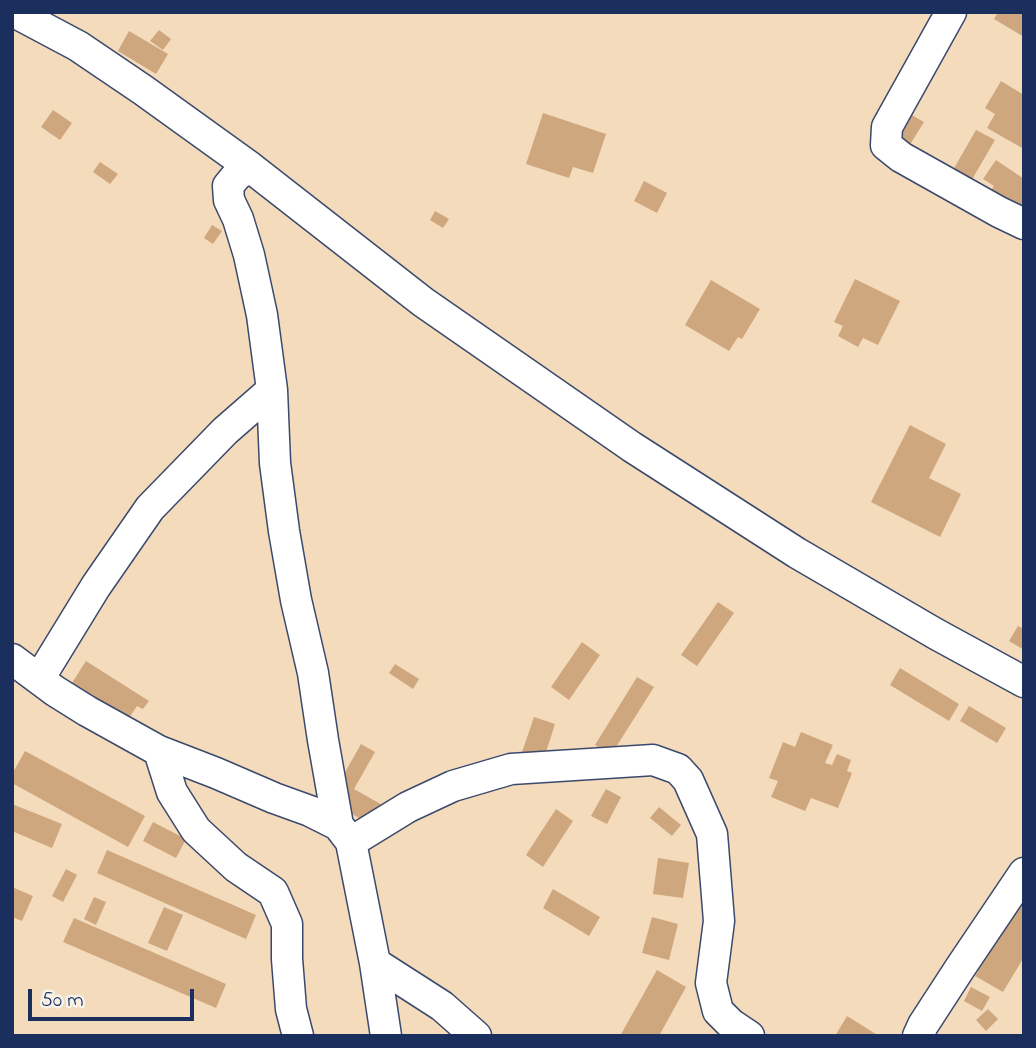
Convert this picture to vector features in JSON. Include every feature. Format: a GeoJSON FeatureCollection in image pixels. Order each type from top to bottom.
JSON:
{"type":"FeatureCollection","features":[{"type":"Feature","properties":{"kind":"street"},"geometry":{"type":"LineString","coordinates":[[951,12],[887,127],[886,145],[901,157],[999,212],[1024,223]]}},
{"type":"Feature","properties":{"kind":"street"},"geometry":{"type":"LineString","coordinates":[[17,13],[78,46],[143,90],[250,167],[423,302],[632,447],[797,553],[1024,682]]}},
{"type":"Feature","properties":{"kind":"street"},"geometry":{"type":"LineString","coordinates":[[250,167],[237,175],[228,186],[229,200],[249,255],[262,315],[272,390],[275,463],[284,531],[313,673],[323,740],[375,963],[386,1036]]}},
{"type":"Feature","properties":{"kind":"street"},"geometry":{"type":"LineString","coordinates":[[39,679],[96,586],[150,508],[225,431],[272,390]]}},
{"type":"Feature","properties":{"kind":"street"},"geometry":{"type":"LineString","coordinates":[[12,659],[87,711],[159,751],[274,799],[310,811],[344,833]]}},
{"type":"Feature","properties":{"kind":"street"},"geometry":{"type":"LineString","coordinates":[[159,751],[172,792],[196,830],[236,867],[273,892],[287,925],[291,1009],[298,1036]]}},
{"type":"Feature","properties":{"kind":"street"},"geometry":{"type":"LineString","coordinates":[[344,833],[453,786],[511,769],[653,760],[678,769],[688,780],[712,834],[719,921],[711,983],[718,1011],[749,1036]]}},
{"type":"Feature","properties":{"kind":"street"},"geometry":{"type":"LineString","coordinates":[[918,1036],[1024,873]]}},
{"type":"Feature","properties":{"kind":"street"},"geometry":{"type":"LineString","coordinates":[[375,963],[442,1006],[476,1036]]}},
{"type":"Feature","properties":{"kind":"building"},"geometry":{"type":"Polygon","coordinates":[[[998,12],[1024,12],[1024,37],[994,19],[998,12]]]}},
{"type":"Feature","properties":{"kind":"building"},"geometry":{"type":"Polygon","coordinates":[[[159,30],[171,39],[163,50],[150,41],[159,30]]]}},
{"type":"Feature","properties":{"kind":"building"},"geometry":{"type":"Polygon","coordinates":[[[129,31],[168,54],[156,74],[118,51],[129,31]]]}},
{"type":"Feature","properties":{"kind":"building"},"geometry":{"type":"Polygon","coordinates":[[[1001,81],[1024,95],[1024,149],[987,128],[995,114],[985,108],[1001,81]]]}},
{"type":"Feature","properties":{"kind":"building"},"geometry":{"type":"Polygon","coordinates":[[[53,110],[72,123],[60,140],[41,127],[53,110]]]}},
{"type":"Feature","properties":{"kind":"building"},"geometry":{"type":"Polygon","coordinates":[[[543,113],[606,134],[593,173],[573,167],[569,178],[526,164],[543,113]]]}},
{"type":"Feature","properties":{"kind":"building"},"geometry":{"type":"Polygon","coordinates":[[[910,114],[924,122],[906,151],[884,157],[910,114]]]}},
{"type":"Feature","properties":{"kind":"building"},"geometry":{"type":"Polygon","coordinates":[[[976,130],[995,140],[967,188],[949,177],[976,130]]]}},
{"type":"Feature","properties":{"kind":"building"},"geometry":{"type":"Polygon","coordinates":[[[996,160],[1024,179],[1024,217],[982,203],[994,186],[983,179],[996,160]]]}},
{"type":"Feature","properties":{"kind":"building"},"geometry":{"type":"Polygon","coordinates":[[[100,162],[118,174],[110,184],[93,172],[100,162]]]}},
{"type":"Feature","properties":{"kind":"building"},"geometry":{"type":"Polygon","coordinates":[[[644,181],[667,193],[657,213],[634,201],[644,181]]]}},
{"type":"Feature","properties":{"kind":"building"},"geometry":{"type":"Polygon","coordinates":[[[435,211],[449,219],[443,228],[430,220],[435,211]]]}},
{"type":"Feature","properties":{"kind":"building"},"geometry":{"type":"Polygon","coordinates":[[[212,225],[222,231],[213,244],[204,238],[212,225]]]}},
{"type":"Feature","properties":{"kind":"building"},"geometry":{"type":"Polygon","coordinates":[[[855,279],[900,301],[878,345],[863,338],[858,347],[838,336],[843,326],[834,322],[855,279]]]}},
{"type":"Feature","properties":{"kind":"building"},"geometry":{"type":"Polygon","coordinates":[[[711,280],[760,309],[742,339],[738,337],[729,351],[685,325],[711,280]]]}},
{"type":"Feature","properties":{"kind":"building"},"geometry":{"type":"Polygon","coordinates":[[[910,425],[946,444],[929,478],[961,494],[940,537],[871,502],[910,425]]]}},
{"type":"Feature","properties":{"kind":"building"},"geometry":{"type":"Polygon","coordinates":[[[718,602],[734,613],[697,666],[681,655],[718,602]]]}},
{"type":"Feature","properties":{"kind":"building"},"geometry":{"type":"Polygon","coordinates":[[[1018,626],[1024,629],[1024,650],[1009,641],[1018,626]]]}},
{"type":"Feature","properties":{"kind":"building"},"geometry":{"type":"Polygon","coordinates":[[[582,642],[600,655],[569,700],[551,687],[582,642]]]}},
{"type":"Feature","properties":{"kind":"building"},"geometry":{"type":"Polygon","coordinates":[[[86,661],[149,701],[143,709],[137,706],[117,736],[61,700],[86,661]]]}},
{"type":"Feature","properties":{"kind":"building"},"geometry":{"type":"Polygon","coordinates":[[[395,664],[419,679],[413,689],[389,673],[395,664]]]}},
{"type":"Feature","properties":{"kind":"building"},"geometry":{"type":"Polygon","coordinates":[[[900,668],[959,704],[949,721],[890,685],[900,668]]]}},
{"type":"Feature","properties":{"kind":"building"},"geometry":{"type":"Polygon","coordinates":[[[637,677],[654,687],[611,755],[595,745],[637,677]]]}},
{"type":"Feature","properties":{"kind":"building"},"geometry":{"type":"Polygon","coordinates":[[[969,706],[1006,728],[997,743],[960,721],[969,706]]]}},
{"type":"Feature","properties":{"kind":"building"},"geometry":{"type":"Polygon","coordinates":[[[534,717],[555,724],[539,774],[517,767],[534,717]]]}},
{"type":"Feature","properties":{"kind":"building"},"geometry":{"type":"Polygon","coordinates":[[[801,732],[833,745],[825,763],[832,765],[837,754],[851,760],[847,771],[852,773],[838,808],[811,798],[805,811],[771,797],[778,781],[769,778],[783,742],[795,747],[801,732]]]}},
{"type":"Feature","properties":{"kind":"building"},"geometry":{"type":"Polygon","coordinates":[[[361,744],[375,752],[354,789],[386,807],[375,827],[329,801],[361,744]]]}},
{"type":"Feature","properties":{"kind":"building"},"geometry":{"type":"Polygon","coordinates":[[[25,751],[145,816],[128,847],[12,783],[12,774],[25,751]]]}},
{"type":"Feature","properties":{"kind":"building"},"geometry":{"type":"Polygon","coordinates":[[[606,789],[621,797],[607,824],[591,816],[606,789]]]}},
{"type":"Feature","properties":{"kind":"building"},"geometry":{"type":"Polygon","coordinates":[[[12,804],[62,824],[52,848],[12,831],[12,804]]]}},
{"type":"Feature","properties":{"kind":"building"},"geometry":{"type":"Polygon","coordinates":[[[659,807],[681,825],[672,836],[650,818],[659,807]]]}},
{"type":"Feature","properties":{"kind":"building"},"geometry":{"type":"Polygon","coordinates":[[[556,809],[573,821],[543,867],[526,855],[556,809]]]}},
{"type":"Feature","properties":{"kind":"building"},"geometry":{"type":"Polygon","coordinates":[[[153,822],[186,839],[176,858],[143,841],[153,822]]]}},
{"type":"Feature","properties":{"kind":"building"},"geometry":{"type":"Polygon","coordinates":[[[107,850],[256,915],[246,939],[97,873],[107,850]]]}},
{"type":"Feature","properties":{"kind":"building"},"geometry":{"type":"Polygon","coordinates":[[[658,858],[689,863],[683,898],[653,894],[658,858]]]}},
{"type":"Feature","properties":{"kind":"building"},"geometry":{"type":"Polygon","coordinates":[[[66,869],[77,875],[63,902],[52,896],[66,869]]]}},
{"type":"Feature","properties":{"kind":"building"},"geometry":{"type":"Polygon","coordinates":[[[12,887],[33,896],[22,921],[12,917],[12,887]]]}},
{"type":"Feature","properties":{"kind":"building"},"geometry":{"type":"Polygon","coordinates":[[[553,889],[600,917],[589,936],[543,908],[553,889]]]}},
{"type":"Feature","properties":{"kind":"building"},"geometry":{"type":"Polygon","coordinates":[[[1024,890],[1024,957],[1003,992],[975,976],[1024,890]]]}},
{"type":"Feature","properties":{"kind":"building"},"geometry":{"type":"Polygon","coordinates":[[[94,897],[106,902],[96,925],[84,919],[94,897]]]}},
{"type":"Feature","properties":{"kind":"building"},"geometry":{"type":"Polygon","coordinates":[[[164,907],[183,915],[167,951],[148,943],[164,907]]]}},
{"type":"Feature","properties":{"kind":"building"},"geometry":{"type":"Polygon","coordinates":[[[652,917],[678,924],[669,960],[642,953],[652,917]]]}},
{"type":"Feature","properties":{"kind":"building"},"geometry":{"type":"Polygon","coordinates":[[[74,918],[226,984],[216,1008],[63,942],[74,918]]]}},
{"type":"Feature","properties":{"kind":"building"},"geometry":{"type":"Polygon","coordinates":[[[657,970],[686,987],[659,1036],[620,1036],[657,970]]]}},
{"type":"Feature","properties":{"kind":"building"},"geometry":{"type":"Polygon","coordinates":[[[971,987],[990,997],[982,1011],[964,1001],[971,987]]]}},
{"type":"Feature","properties":{"kind":"building"},"geometry":{"type":"Polygon","coordinates":[[[988,1009],[998,1019],[986,1031],[976,1020],[988,1009]]]}},
{"type":"Feature","properties":{"kind":"building"},"geometry":{"type":"Polygon","coordinates":[[[847,1016],[879,1036],[835,1036],[847,1016]]]}}]}
